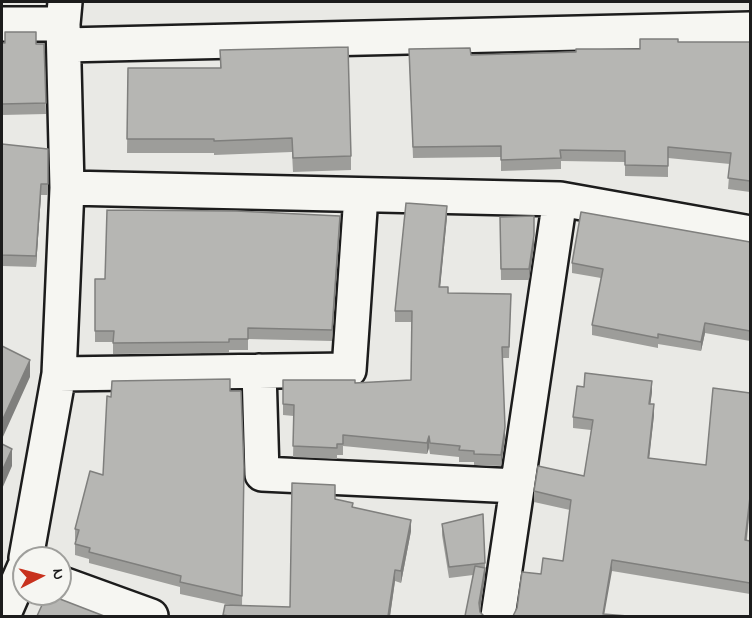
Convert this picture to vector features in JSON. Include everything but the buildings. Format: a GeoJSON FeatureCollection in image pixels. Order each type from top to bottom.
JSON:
{"type":"FeatureCollection","features":[{"type":"Feature","properties":{"kind":"street"},"geometry":{"type":"LineString","coordinates":[[2,24],[750,29]]}},
{"type":"Feature","properties":{"kind":"street"},"geometry":{"type":"LineString","coordinates":[[28,546],[59,374],[67,189],[64,24]]}},
{"type":"Feature","properties":{"kind":"street"},"geometry":{"type":"LineString","coordinates":[[67,189],[560,199],[750,233]]}},
{"type":"Feature","properties":{"kind":"street"},"geometry":{"type":"LineString","coordinates":[[59,374],[350,370],[362,195]]}},
{"type":"Feature","properties":{"kind":"street"},"geometry":{"type":"LineString","coordinates":[[498,616],[560,199]]}},
{"type":"Feature","properties":{"kind":"street"},"geometry":{"type":"LineString","coordinates":[[260,371],[262,474],[517,486]]}},
{"type":"Feature","properties":{"kind":"street"},"geometry":{"type":"LineString","coordinates":[[72,587],[151,616]]}},
{"type":"Feature","properties":{"kind":"street"},"geometry":{"type":"LineString","coordinates":[[3,616],[12,596]]}}]}
